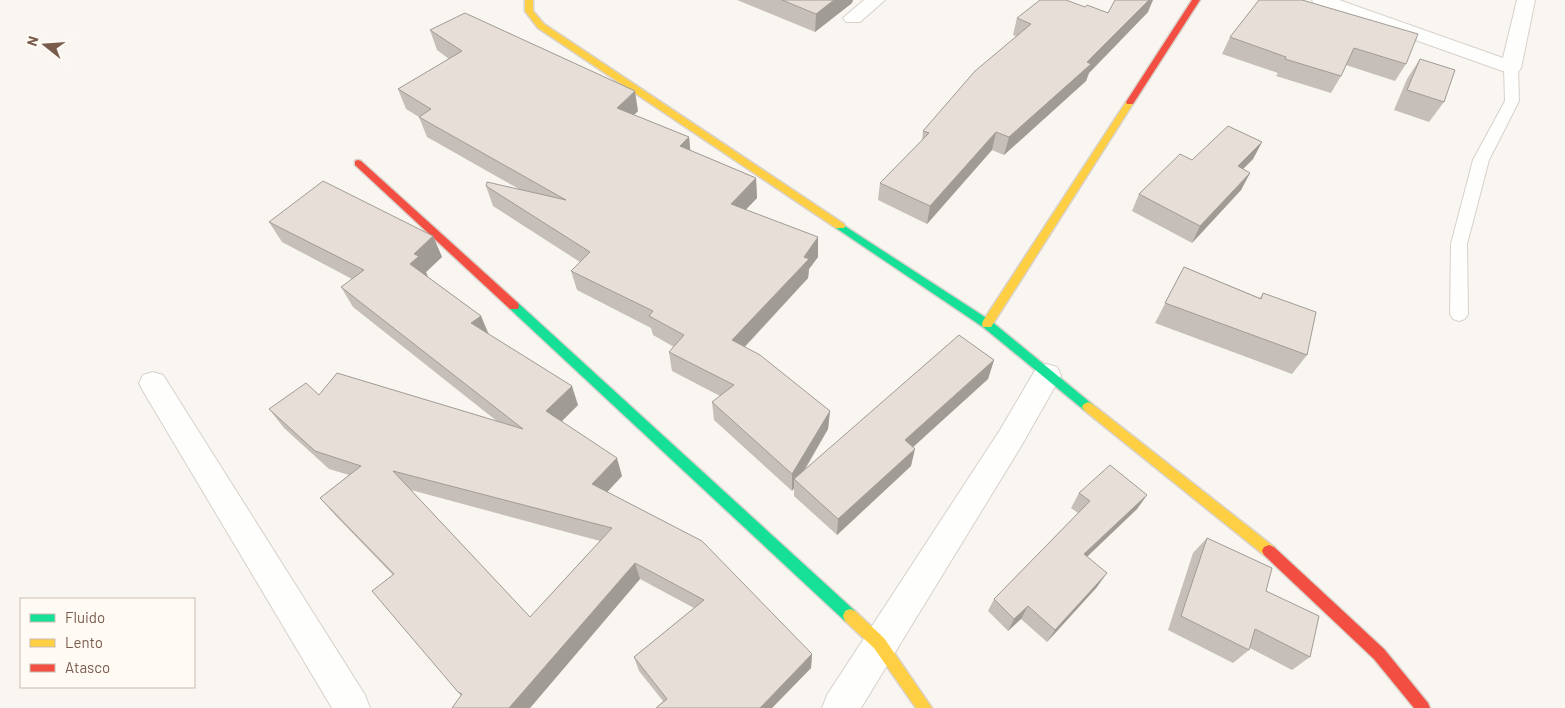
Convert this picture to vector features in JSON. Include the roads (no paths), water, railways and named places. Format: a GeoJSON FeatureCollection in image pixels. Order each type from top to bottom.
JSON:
{"type":"FeatureCollection","features":[{"type":"Feature","properties":{"kind":"street"},"geometry":{"type":"LineString","coordinates":[[529,0],[529,11],[541,26],[986,324],[1047,375],[1264,546],[1379,654],[1423,708]]}},
{"type":"Feature","properties":{"kind":"street"},"geometry":{"type":"LineString","coordinates":[[853,18],[876,0]]}},
{"type":"Feature","properties":{"kind":"street"},"geometry":{"type":"LineString","coordinates":[[986,324],[1196,0]]}},
{"type":"Feature","properties":{"kind":"street"},"geometry":{"type":"LineString","coordinates":[[1321,0],[1511,68],[1526,0]]}},
{"type":"Feature","properties":{"kind":"street"},"geometry":{"type":"LineString","coordinates":[[358,163],[879,643],[925,708]]}},
{"type":"Feature","properties":{"kind":"street"},"geometry":{"type":"LineString","coordinates":[[840,708],[879,643],[1010,439],[1047,375]]}},
{"type":"Feature","properties":{"kind":"street"},"geometry":{"type":"LineString","coordinates":[[153,383],[352,708]]}},
{"type":"Feature","properties":{"kind":"lane"},"geometry":{"type":"LineString","coordinates":[[1459,314],[1459,244],[1481,160],[1512,101],[1511,68]]}}]}
